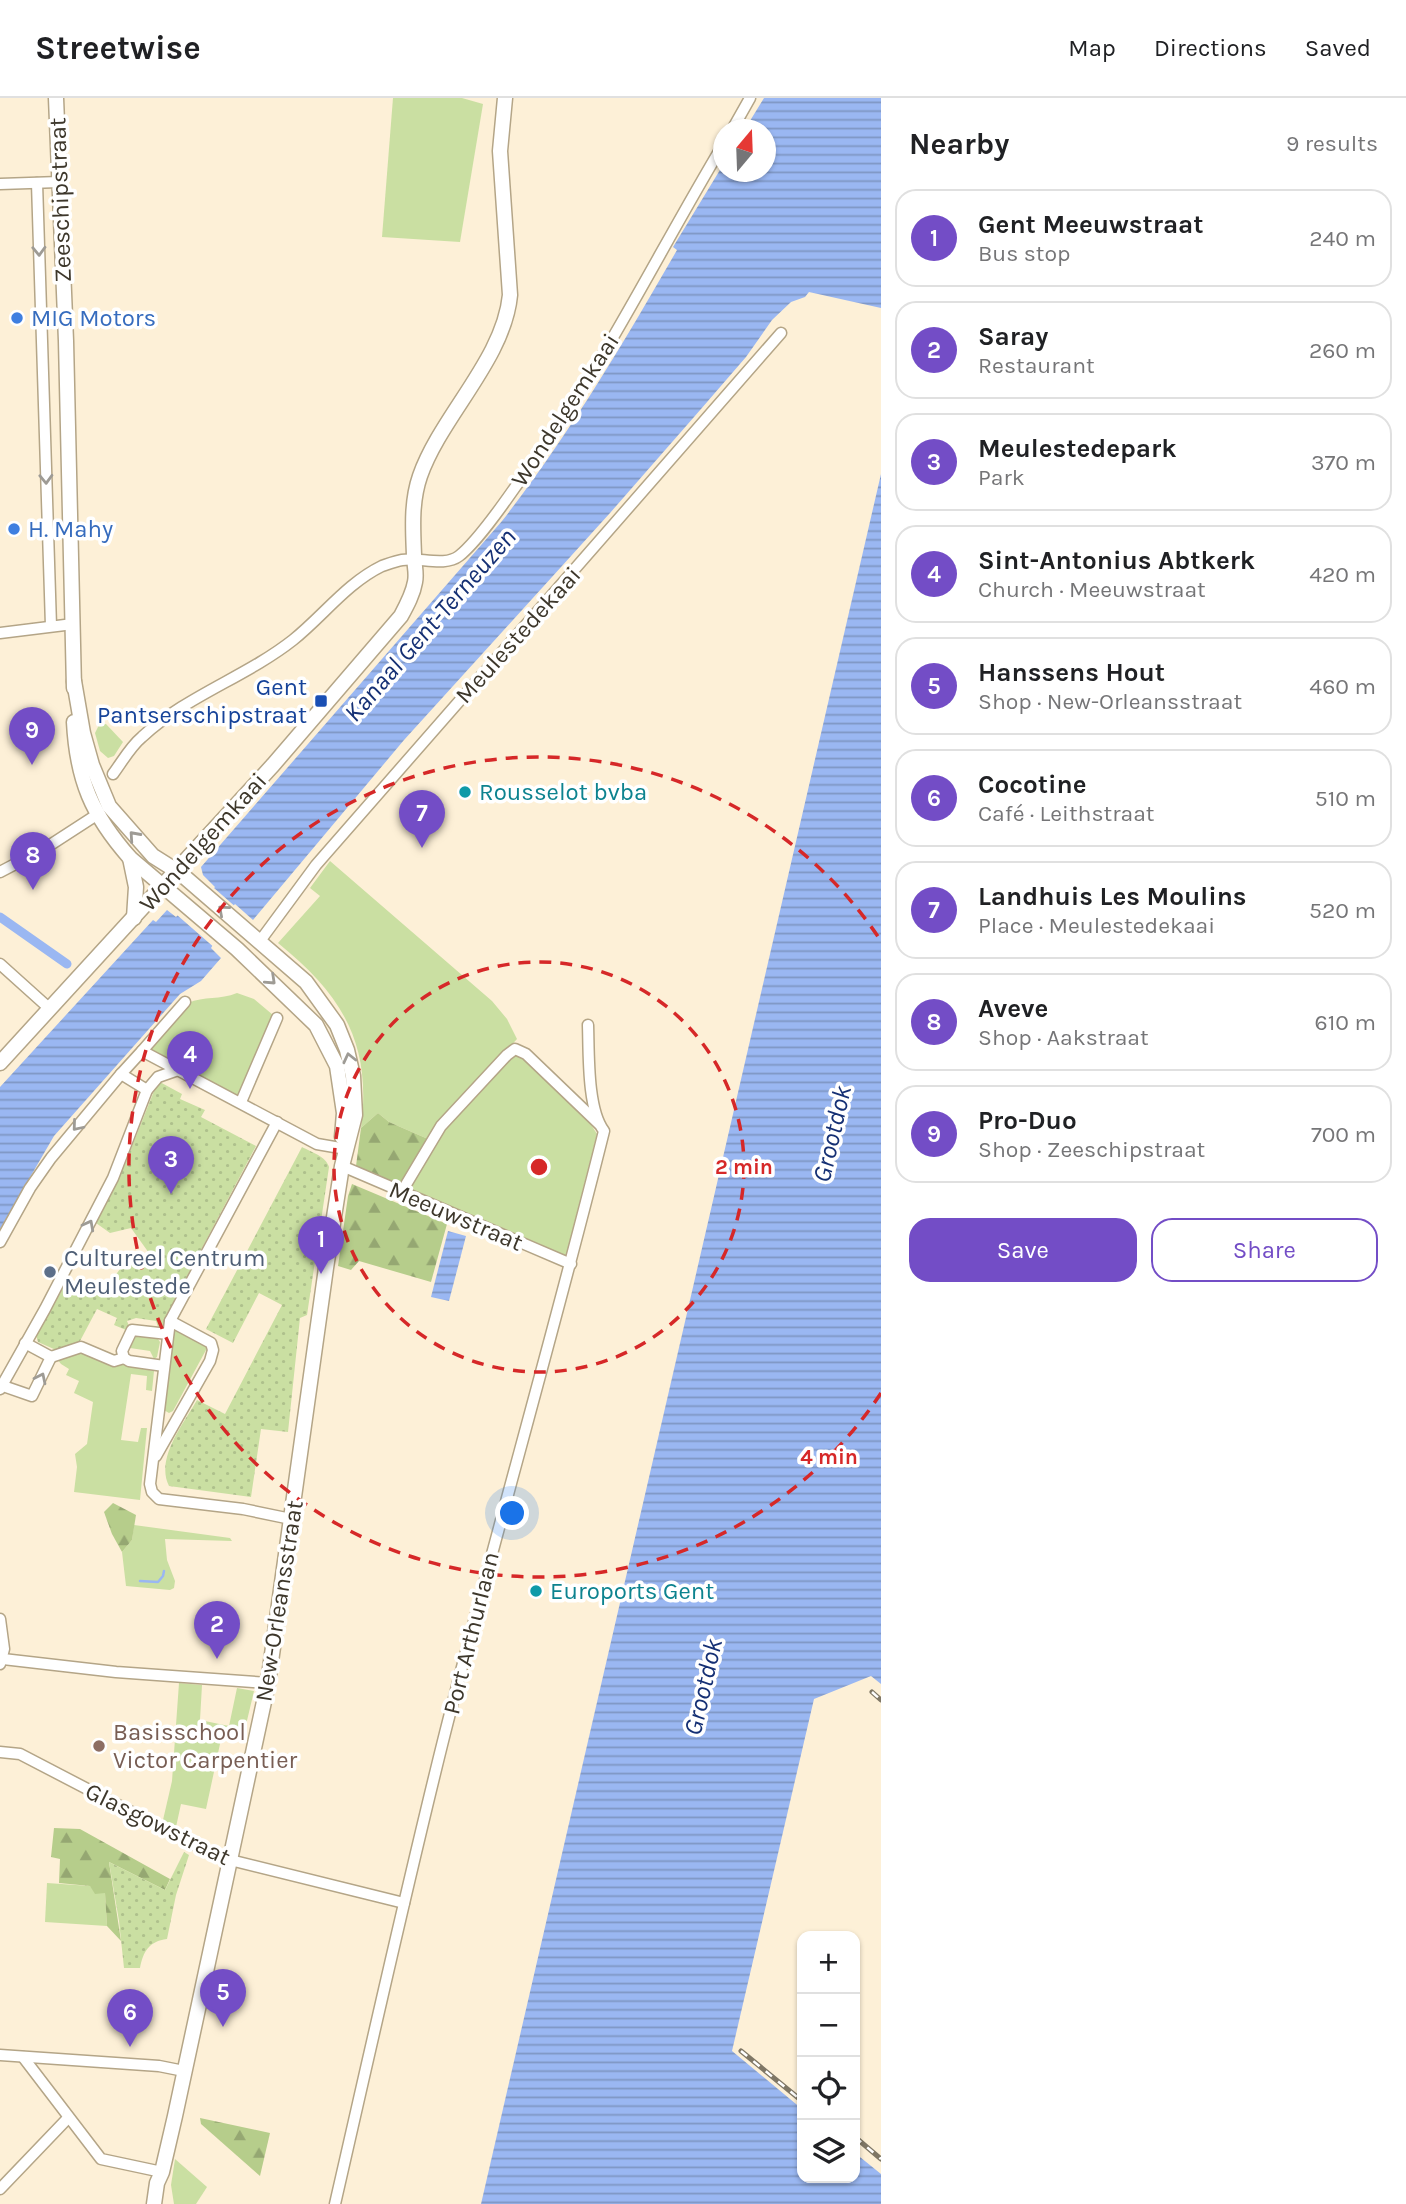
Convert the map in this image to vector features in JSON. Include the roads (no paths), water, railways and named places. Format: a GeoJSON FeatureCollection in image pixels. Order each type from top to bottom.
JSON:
{"type":"FeatureCollection","features":[{"type":"Feature","properties":{"kind":"main road","name":"Zeeschipstraat"},"geometry":{"type":"LineString","coordinates":[[56,98],[74,729],[78,763],[84,787],[114,839],[130,858],[162,886]]}},
{"type":"Feature","properties":{"kind":"main road"},"geometry":{"type":"LineString","coordinates":[[414,560],[413,509],[420,477],[433,449],[491,350],[509,308],[500,151],[506,98]]}},
{"type":"Feature","properties":{"kind":"main road","name":"Wondelgemkaai"},"geometry":{"type":"LineString","coordinates":[[0,1063],[273,765],[401,616],[415,582],[414,560]]}},
{"type":"Feature","properties":{"kind":"main road","name":"Zeeschipstraat"},"geometry":{"type":"LineString","coordinates":[[74,681],[86,744],[109,806],[153,856],[175,870]]}},
{"type":"Feature","properties":{"kind":"main road","name":"Zeeschipstraat"},"geometry":{"type":"LineString","coordinates":[[130,858],[136,887],[134,918]]}},
{"type":"Feature","properties":{"kind":"main road","name":"New-Orleansstraat"},"geometry":{"type":"LineString","coordinates":[[162,2172],[268,1683],[342,1166],[355,1115],[353,1076],[342,1038],[324,1004],[306,982],[175,870]]}},
{"type":"Feature","properties":{"kind":"main road","name":"New-Orleansstraat"},"geometry":{"type":"LineString","coordinates":[[162,886],[235,947],[307,1014],[325,1039],[338,1066],[344,1114],[342,1136],[346,1149]]}},
{"type":"Feature","properties":{"kind":"main road"},"geometry":{"type":"LineString","coordinates":[[154,2204],[157,2183],[162,2172]]}},
{"type":"Feature","properties":{"kind":"main road"},"geometry":{"type":"LineString","coordinates":[[162,2172],[164,2204]]}},
{"type":"Feature","properties":{"kind":"street"},"geometry":{"type":"LineString","coordinates":[[738,119],[750,98]]}},
{"type":"Feature","properties":{"kind":"street","name":"Wondelgemkaai"},"geometry":{"type":"LineString","coordinates":[[414,560],[440,561],[458,557],[489,523],[579,395],[652,272],[663,246],[713,160]]}},
{"type":"Feature","properties":{"kind":"street"},"geometry":{"type":"LineString","coordinates":[[0,184],[59,182]]}},
{"type":"Feature","properties":{"kind":"street"},"geometry":{"type":"LineString","coordinates":[[37,183],[51,626]]}},
{"type":"Feature","properties":{"kind":"street","name":"Meulestedekaai"},"geometry":{"type":"LineString","coordinates":[[260,941],[316,865],[781,333]]}},
{"type":"Feature","properties":{"kind":"street"},"geometry":{"type":"LineString","coordinates":[[113,774],[134,744],[156,725],[261,663],[293,639],[354,583],[380,567],[402,560],[414,560]]}},
{"type":"Feature","properties":{"kind":"street"},"geometry":{"type":"LineString","coordinates":[[0,633],[73,624]]}},
{"type":"Feature","properties":{"kind":"street"},"geometry":{"type":"LineString","coordinates":[[0,872],[44,849],[98,814]]}},
{"type":"Feature","properties":{"kind":"street"},"geometry":{"type":"LineString","coordinates":[[0,964],[50,1009]]}},
{"type":"Feature","properties":{"kind":"street"},"geometry":{"type":"LineString","coordinates":[[0,1242],[30,1188],[51,1158],[185,1002]]}},
{"type":"Feature","properties":{"kind":"street"},"geometry":{"type":"LineString","coordinates":[[241,1102],[277,1018]]}},
{"type":"Feature","properties":{"kind":"street","name":"Port Arthurlaan"},"geometry":{"type":"LineString","coordinates":[[335,2204],[404,1902],[504,1503],[571,1264],[604,1130],[599,1124],[589,1073],[589,1024]]}},
{"type":"Feature","properties":{"kind":"street"},"geometry":{"type":"LineString","coordinates":[[401,1193],[441,1126],[515,1049],[526,1054],[599,1124]]}},
{"type":"Feature","properties":{"kind":"street"},"geometry":{"type":"LineString","coordinates":[[142,1051],[317,1144],[346,1149]]}},
{"type":"Feature","properties":{"kind":"street"},"geometry":{"type":"LineString","coordinates":[[164,1366],[124,1358],[114,1361],[81,1347],[51,1357],[32,1396],[0,1386],[45,1309],[113,1178],[146,1090],[158,1077],[176,1069]]}},
{"type":"Feature","properties":{"kind":"street"},"geometry":{"type":"LineString","coordinates":[[121,1074],[146,1090]]}},
{"type":"Feature","properties":{"kind":"street"},"geometry":{"type":"LineString","coordinates":[[277,1122],[170,1321],[150,1484],[152,1492],[159,1499],[243,1509],[291,1519]]}},
{"type":"Feature","properties":{"kind":"street","name":"Meeuwstraat"},"geometry":{"type":"LineString","coordinates":[[342,1166],[571,1264]]}},
{"type":"Feature","properties":{"kind":"street"},"geometry":{"type":"LineString","coordinates":[[153,1461],[210,1361],[213,1350],[211,1343],[170,1321]]}},
{"type":"Feature","properties":{"kind":"street"},"geometry":{"type":"LineString","coordinates":[[124,1358],[122,1351],[132,1330],[168,1334]]}},
{"type":"Feature","properties":{"kind":"street"},"geometry":{"type":"LineString","coordinates":[[25,1342],[51,1357]]}},
{"type":"Feature","properties":{"kind":"street"},"geometry":{"type":"LineString","coordinates":[[158,1417],[168,1422],[176,1421]]}},
{"type":"Feature","properties":{"kind":"street"},"geometry":{"type":"LineString","coordinates":[[0,1619],[3,1626],[1,1661],[268,1683]]}},
{"type":"Feature","properties":{"kind":"street","name":"Glasgowstraat"},"geometry":{"type":"LineString","coordinates":[[0,1752],[20,1754],[168,1833],[229,1860],[404,1902]]}},
{"type":"Feature","properties":{"kind":"street"},"geometry":{"type":"LineString","coordinates":[[0,2055],[159,2066],[184,2071]]}},
{"type":"Feature","properties":{"kind":"street"},"geometry":{"type":"LineString","coordinates":[[23,2057],[101,2159],[162,2172]]}},
{"type":"Feature","properties":{"kind":"street"},"geometry":{"type":"LineString","coordinates":[[0,2189],[68,2118]]}},
{"type":"Feature","properties":{"kind":"water","name":"Kanaal Gent-Terneuzen"},"geometry":{"type":"Polygon","coordinates":[[[764,98],[881,98],[881,308],[809,292],[805,297],[791,302],[772,320],[746,357],[610,513],[404,740],[253,920],[235,904],[207,936],[214,943],[211,948],[221,958],[201,981],[180,994],[54,1136],[0,1229],[0,1087],[153,920],[156,922],[167,910],[176,917],[180,913],[187,919],[215,887],[203,875],[201,867],[527,489],[616,354],[677,250],[673,247],[713,181],[776,182],[776,119],[751,119],[764,98]]]}},
{"type":"Feature","properties":{"kind":"water","name":"Grootdok"},"geometry":{"type":"Polygon","coordinates":[[[881,474],[881,1684],[871,1676],[814,1699],[732,2051],[797,2105],[797,2183],[860,2183],[860,2157],[881,2174],[881,2204],[481,2204],[881,474]]]}},
{"type":"Feature","properties":{"kind":"water"},"geometry":{"type":"Polygon","coordinates":[[[448,1231],[466,1236],[449,1301],[431,1297],[448,1231]]]}},
{"type":"Feature","properties":{"kind":"waterway"},"geometry":{"type":"LineString","coordinates":[[0,917],[67,964]]}},
{"type":"Feature","properties":{"kind":"waterway"},"geometry":{"type":"LineString","coordinates":[[140,1581],[158,1582],[164,1571]]}},
{"type":"Feature","properties":{"kind":"railway"},"geometry":{"type":"LineString","coordinates":[[872,1692],[881,1700]]}},
{"type":"Feature","properties":{"kind":"railway"},"geometry":{"type":"LineString","coordinates":[[741,2051],[797,2097]]}},
{"type":"Feature","properties":{"kind":"railway"},"geometry":{"type":"LineString","coordinates":[[860,2141],[881,2159]]}},
{"type":"Feature","properties":{"kind":"place","name":"MIG Motors"},"geometry":{"type":"Point","coordinates":[17,318]}},
{"type":"Feature","properties":{"kind":"place","name":"H. Mahy"},"geometry":{"type":"Point","coordinates":[14,529]}},
{"type":"Feature","properties":{"kind":"place","name":"Gent Pantserschipstraat"},"geometry":{"type":"Point","coordinates":[321,701]}},
{"type":"Feature","properties":{"kind":"place","name":"Pro-Duo"},"geometry":{"type":"Point","coordinates":[32,765]}},
{"type":"Feature","properties":{"kind":"place","name":"Rousselot bvba"},"geometry":{"type":"Point","coordinates":[465,792]}},
{"type":"Feature","properties":{"kind":"place","name":"Landhuis Les Moulins"},"geometry":{"type":"Point","coordinates":[422,848]}},
{"type":"Feature","properties":{"kind":"place","name":"Aveve"},"geometry":{"type":"Point","coordinates":[33,890]}},
{"type":"Feature","properties":{"kind":"place","name":"Sint-Antonius Abtkerk"},"geometry":{"type":"Point","coordinates":[190,1089]}},
{"type":"Feature","properties":{"kind":"place","name":"Meulestedepark"},"geometry":{"type":"Point","coordinates":[171,1194]}},
{"type":"Feature","properties":{"kind":"place","name":"Cultureel Centrum Meulestede"},"geometry":{"type":"Point","coordinates":[50,1272]}},
{"type":"Feature","properties":{"kind":"place","name":"Gent Meeuwstraat"},"geometry":{"type":"Point","coordinates":[321,1274]}},
{"type":"Feature","properties":{"kind":"place","name":"Euroports Gent"},"geometry":{"type":"Point","coordinates":[536,1591]}},
{"type":"Feature","properties":{"kind":"place","name":"Saray"},"geometry":{"type":"Point","coordinates":[217,1659]}},
{"type":"Feature","properties":{"kind":"place","name":"Basisschool Victor Carpentier"},"geometry":{"type":"Point","coordinates":[99,1746]}},
{"type":"Feature","properties":{"kind":"place","name":"Hanssens Hout"},"geometry":{"type":"Point","coordinates":[223,2027]}},
{"type":"Feature","properties":{"kind":"place","name":"Cocotine"},"geometry":{"type":"Point","coordinates":[130,2047]}}]}
